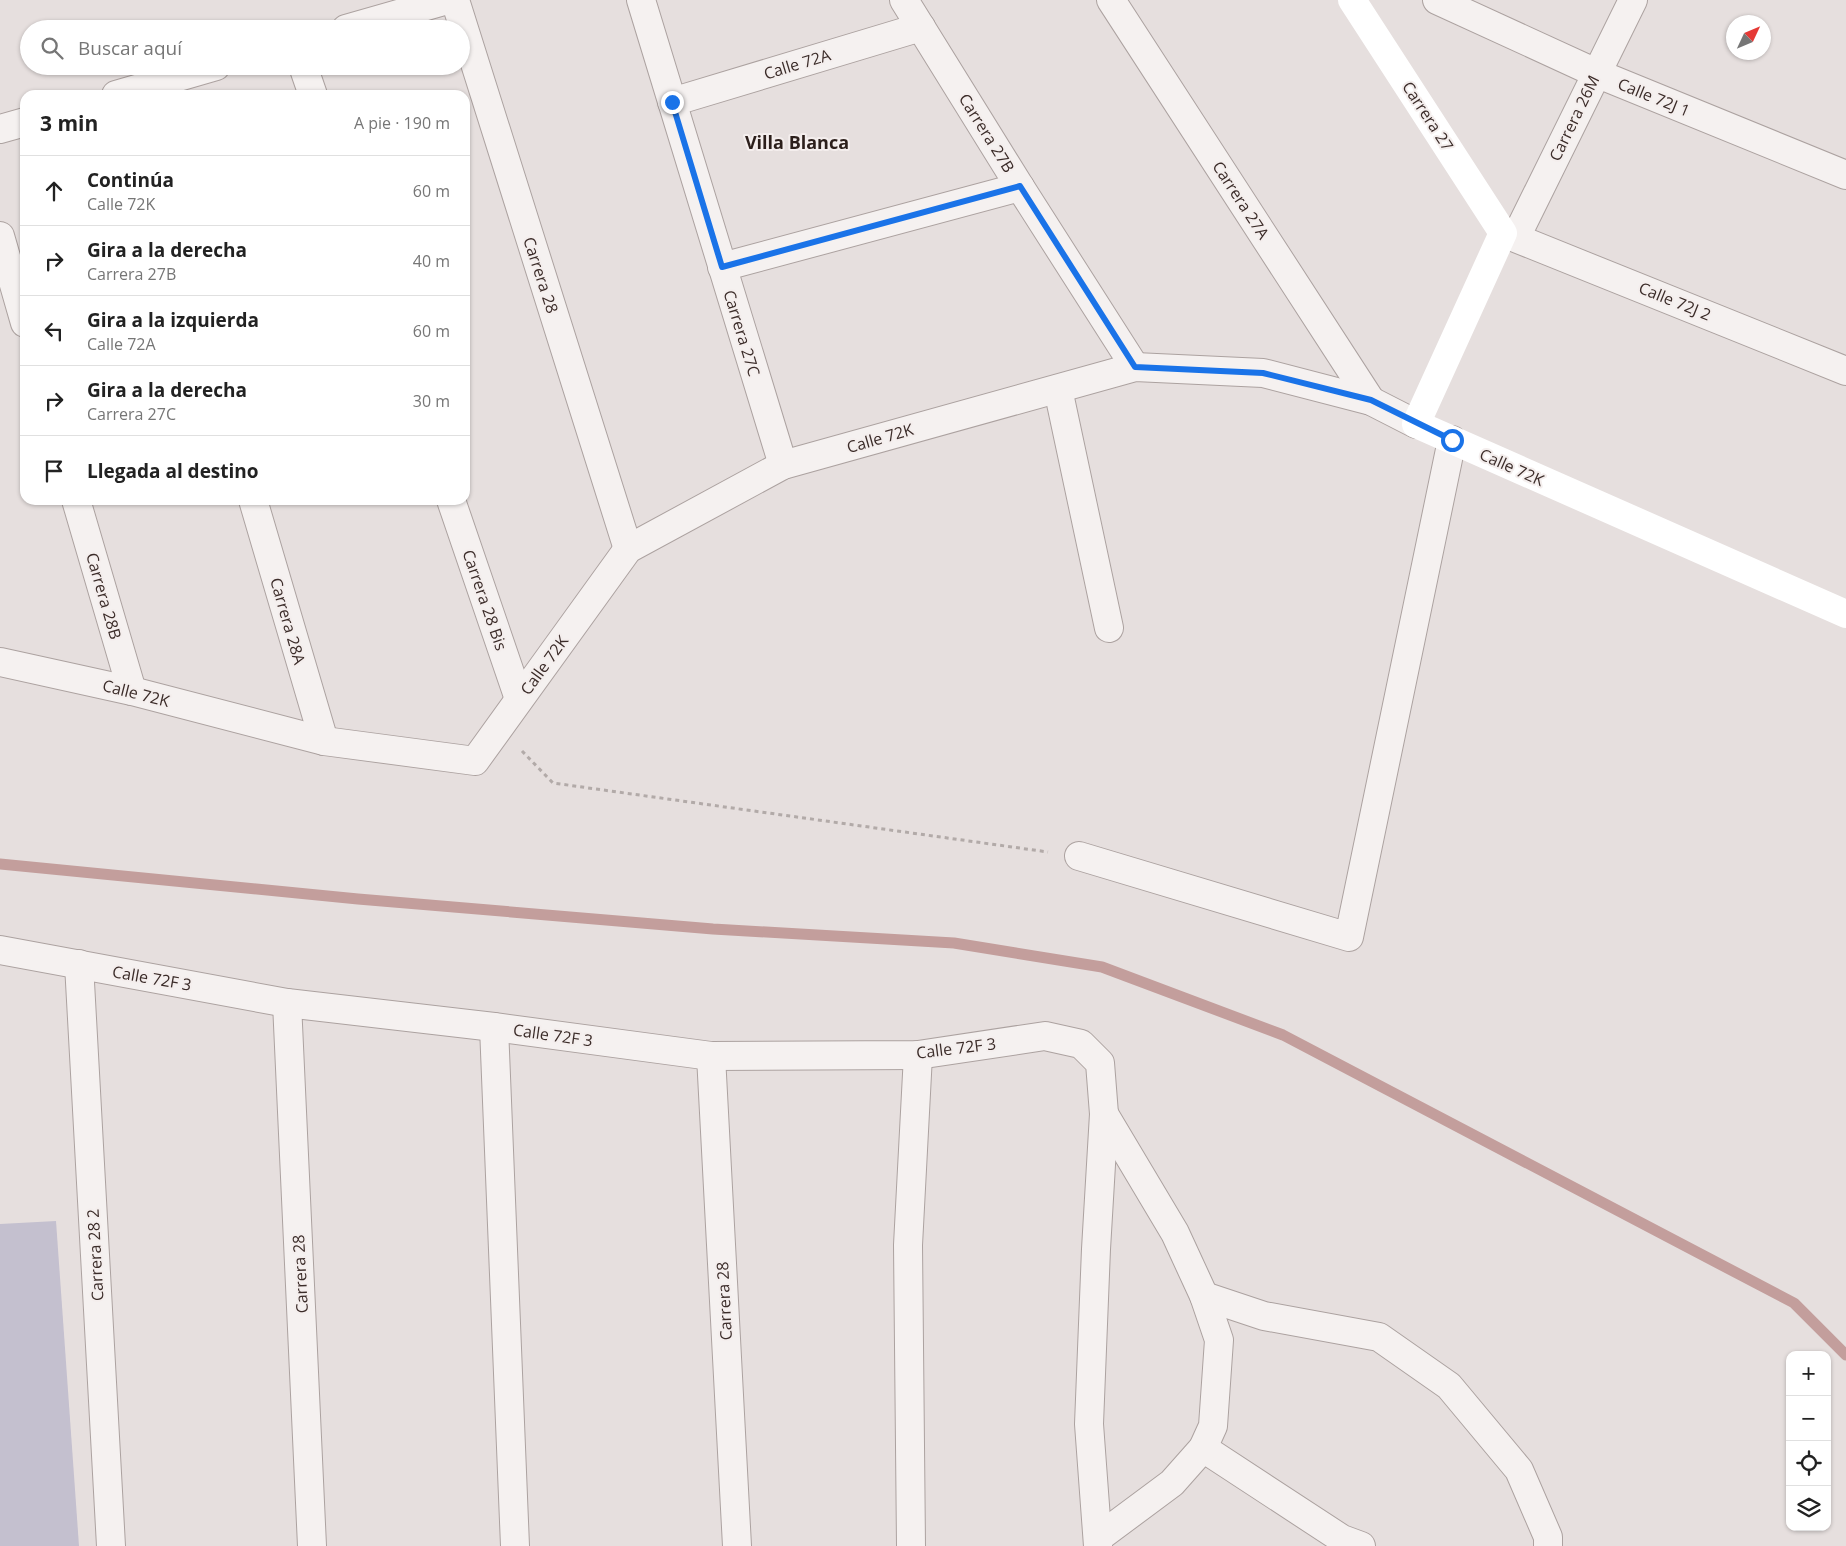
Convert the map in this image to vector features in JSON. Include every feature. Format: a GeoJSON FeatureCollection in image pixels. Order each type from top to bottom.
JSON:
{"type":"FeatureCollection","features":[{"type":"Feature","properties":{"kind":"street","name":"Carrera 28"},"geometry":{"type":"LineString","coordinates":[[454,0],[460,20]]}},
{"type":"Feature","properties":{"kind":"street","name":"Carrera 27C"},"geometry":{"type":"LineString","coordinates":[[641,0],[782,465]]}},
{"type":"Feature","properties":{"kind":"street","name":"Carrera 27B"},"geometry":{"type":"LineString","coordinates":[[904,0],[1135,367]]}},
{"type":"Feature","properties":{"kind":"street","name":"Carrera 27A"},"geometry":{"type":"LineString","coordinates":[[1111,0],[1371,400]]}},
{"type":"Feature","properties":{"kind":"street","name":"Carrera 27"},"geometry":{"type":"LineString","coordinates":[[1352,0],[1510,235]]}},
{"type":"Feature","properties":{"kind":"street","name":"Calle 72J 1"},"geometry":{"type":"LineString","coordinates":[[1437,0],[1596,73],[1846,175]]}},
{"type":"Feature","properties":{"kind":"street","name":"Carrera 26M"},"geometry":{"type":"LineString","coordinates":[[1416,424],[1510,235],[1633,0]]}},
{"type":"Feature","properties":{"kind":"street"},"geometry":{"type":"LineString","coordinates":[[375,20],[432,2]]}},
{"type":"Feature","properties":{"kind":"street","name":"Calle 72A"},"geometry":{"type":"LineString","coordinates":[[672,102],[921,27]]}},
{"type":"Feature","properties":{"kind":"street","name":"Carrera 28"},"geometry":{"type":"LineString","coordinates":[[470,50],[628,549]]}},
{"type":"Feature","properties":{"kind":"street"},"geometry":{"type":"LineString","coordinates":[[138,90],[187,75]]}},
{"type":"Feature","properties":{"kind":"street"},"geometry":{"type":"LineString","coordinates":[[306,75],[310,90]]}},
{"type":"Feature","properties":{"kind":"street"},"geometry":{"type":"LineString","coordinates":[[0,129],[20,123]]}},
{"type":"Feature","properties":{"kind":"street"},"geometry":{"type":"LineString","coordinates":[[722,267],[1020,186]]}},
{"type":"Feature","properties":{"kind":"street","name":"Calle 72J 2"},"geometry":{"type":"LineString","coordinates":[[1510,235],[1846,371]]}},
{"type":"Feature","properties":{"kind":"street"},"geometry":{"type":"LineString","coordinates":[[0,236],[20,306]]}},
{"type":"Feature","properties":{"kind":"street","name":"Calle 72K"},"geometry":{"type":"LineString","coordinates":[[0,662],[132,691],[324,742],[475,761],[628,549],[782,465],[1135,367],[1263,373],[1371,400],[1416,424],[1846,614]]}},
{"type":"Feature","properties":{"kind":"street"},"geometry":{"type":"LineString","coordinates":[[1058,389],[1109,628]]}},
{"type":"Feature","properties":{"kind":"street"},"geometry":{"type":"LineString","coordinates":[[1079,856],[1349,937],[1452,440]]}},
{"type":"Feature","properties":{"kind":"street","name":"Carrera 28B"},"geometry":{"type":"LineString","coordinates":[[77,505],[132,691]]}},
{"type":"Feature","properties":{"kind":"street","name":"Carrera 28A"},"geometry":{"type":"LineString","coordinates":[[254,505],[324,742]]}},
{"type":"Feature","properties":{"kind":"street","name":"Carrera 28 Bis"},"geometry":{"type":"LineString","coordinates":[[453,505],[519,699]]}},
{"type":"Feature","properties":{"kind":"street","name":"Calle 72F 3"},"geometry":{"type":"LineString","coordinates":[[0,950],[287,1003],[711,1056],[918,1055],[1045,1036],[1081,1044],[1100,1064],[1104,1114]]}},
{"type":"Feature","properties":{"kind":"street","name":"Carrera 28 2"},"geometry":{"type":"LineString","coordinates":[[79,964],[110,1546]]}},
{"type":"Feature","properties":{"kind":"street","name":"Carrera 28"},"geometry":{"type":"LineString","coordinates":[[287,1003],[312,1546]]}},
{"type":"Feature","properties":{"kind":"street"},"geometry":{"type":"LineString","coordinates":[[494,1028],[515,1546]]}},
{"type":"Feature","properties":{"kind":"street"},"geometry":{"type":"LineString","coordinates":[[911,1546],[908,1245],[918,1055]]}},
{"type":"Feature","properties":{"kind":"street","name":"Carrera 28"},"geometry":{"type":"LineString","coordinates":[[711,1056],[737,1546]]}},
{"type":"Feature","properties":{"kind":"street"},"geometry":{"type":"LineString","coordinates":[[1098,1542],[1172,1483],[1203,1448],[1213,1426],[1219,1340],[1204,1296],[1175,1233],[1104,1114]]}},
{"type":"Feature","properties":{"kind":"street"},"geometry":{"type":"LineString","coordinates":[[1098,1542],[1089,1424],[1104,1114]]}},
{"type":"Feature","properties":{"kind":"street"},"geometry":{"type":"LineString","coordinates":[[1204,1296],[1264,1316],[1380,1337],[1449,1386],[1519,1470],[1548,1537],[1548,1546]]}},
{"type":"Feature","properties":{"kind":"street"},"geometry":{"type":"LineString","coordinates":[[1203,1448],[1342,1539],[1361,1546]]}},
{"type":"Feature","properties":{"kind":"path"},"geometry":{"type":"LineString","coordinates":[[499,728],[553,783],[1079,856]]}},
{"type":"Feature","properties":{"kind":"shaded area"},"geometry":{"type":"Polygon","coordinates":[[[56,1221],[79,1546],[0,1546],[0,1224],[56,1221]]]}},
{"type":"Feature","properties":{"kind":"waterway"},"geometry":{"type":"LineString","coordinates":[[0,864],[358,899],[713,929],[954,943],[1102,967],[1283,1035],[1794,1303],[1846,1355]]}},
{"type":"Feature","properties":{"kind":"district","name":"Villa Blanca"},"geometry":{"type":"Point","coordinates":[797,143]}},
{"type":"Feature","properties":{"kind":"route"},"geometry":{"type":"LineString","coordinates":[[672,102],[722,267],[1020,186],[1135,367],[1263,373],[1371,400],[1416,424],[1452,440]]}}]}
